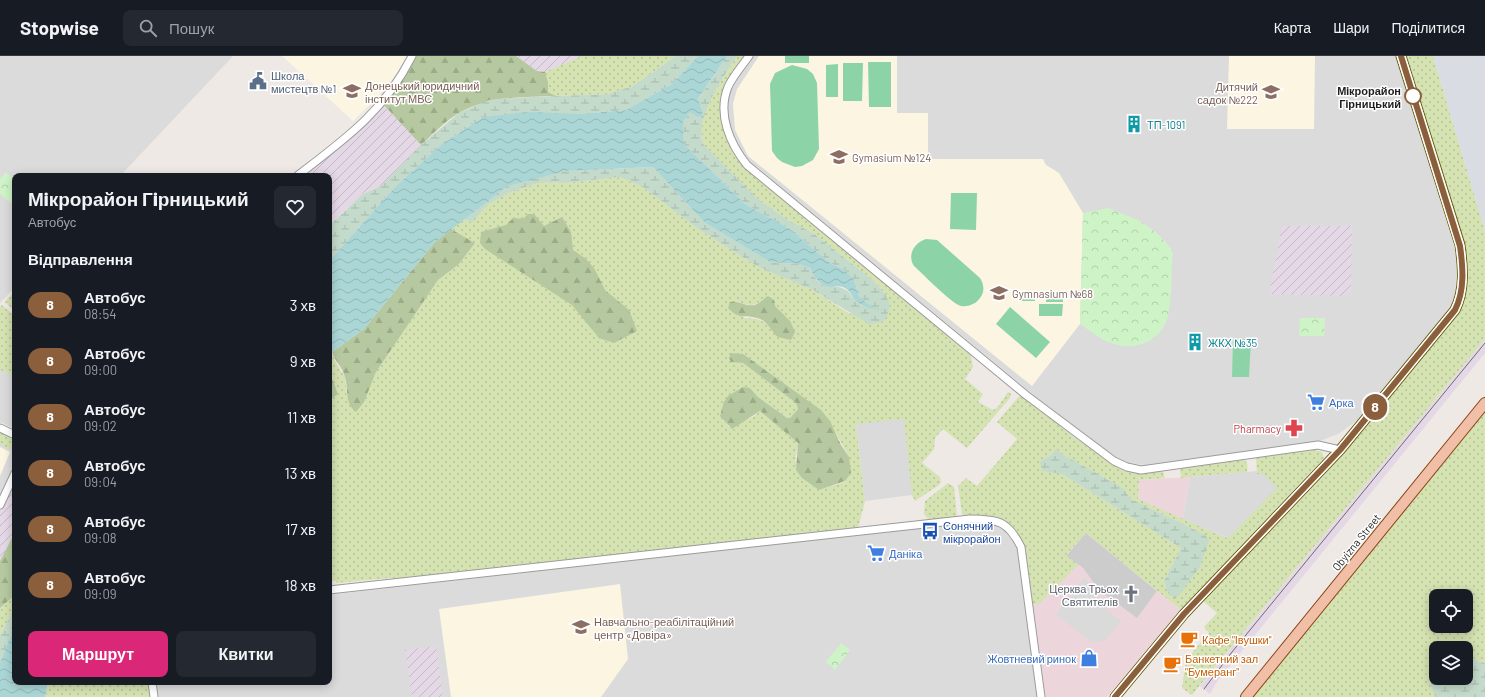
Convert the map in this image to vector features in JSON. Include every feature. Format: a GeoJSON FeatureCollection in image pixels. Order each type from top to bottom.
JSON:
{"type":"FeatureCollection","features":[{"type":"Feature","properties":{"kind":"main road","name":"Obyizna Street"},"geometry":{"type":"LineString","coordinates":[[1246,697],[1485,402]]}},
{"type":"Feature","properties":{"kind":"street"},"geometry":{"type":"LineString","coordinates":[[301,173],[356,130],[393,90],[412,56]]}},
{"type":"Feature","properties":{"kind":"street"},"geometry":{"type":"LineString","coordinates":[[749,56],[728,87],[724,104],[724,115],[728,133],[738,154],[747,165],[1037,404],[1114,461],[1127,467],[1141,470],[1318,445],[1340,450]]}},
{"type":"Feature","properties":{"kind":"street"},"geometry":{"type":"LineString","coordinates":[[1114,697],[1184,614],[1340,450],[1455,310],[1462,290],[1462,261],[1460,246],[1401,56]]}},
{"type":"Feature","properties":{"kind":"street"},"geometry":{"type":"LineString","coordinates":[[0,428],[12,434]]}},
{"type":"Feature","properties":{"kind":"street"},"geometry":{"type":"LineString","coordinates":[[0,505],[12,479]]}},
{"type":"Feature","properties":{"kind":"street"},"geometry":{"type":"LineString","coordinates":[[332,590],[970,519],[988,519],[1008,528],[1013,533],[1021,547],[1041,697]]}},
{"type":"Feature","properties":{"kind":"street"},"geometry":{"type":"LineString","coordinates":[[152,685],[154,697]]}},
{"type":"Feature","properties":{"kind":"shaded area"},"geometry":{"type":"Polygon","coordinates":[[[0,56],[233,56],[123,173],[12,173],[12,290],[0,303],[0,56]]]}},
{"type":"Feature","properties":{"kind":"shaded area","name":"Донецький юридичний інститут МВС"},"geometry":{"type":"Polygon","coordinates":[[[282,56],[407,56],[389,85],[353,121],[282,56]]]}},
{"type":"Feature","properties":{"kind":"shaded area"},"geometry":{"type":"Polygon","coordinates":[[[516,56],[582,56],[545,72],[537,71],[516,56]]]}},
{"type":"Feature","properties":{"kind":"shaded area"},"geometry":{"type":"Polygon","coordinates":[[[753,56],[1396,56],[1454,246],[1457,261],[1455,299],[1451,307],[1412,356],[1358,420],[1338,434],[1320,441],[1145,465],[1128,463],[1115,458],[1075,429],[746,158],[731,131],[727,104],[731,89],[753,56]]]}},
{"type":"Feature","properties":{"kind":"shaded area"},"geometry":{"type":"Polygon","coordinates":[[[759,56],[897,56],[897,113],[928,113],[928,159],[1043,159],[1046,165],[1059,173],[1083,213],[1080,324],[1032,386],[748,156],[735,130],[733,104],[737,89],[759,56]]]}},
{"type":"Feature","properties":{"kind":"shaded area","name":"Дитячий садок №222"},"geometry":{"type":"Polygon","coordinates":[[[1229,56],[1315,56],[1314,129],[1227,129],[1229,56]]]}},
{"type":"Feature","properties":{"kind":"shaded area"},"geometry":{"type":"Polygon","coordinates":[[[1433,56],[1485,56],[1485,231],[1433,56]]]}},
{"type":"Feature","properties":{"kind":"shaded area"},"geometry":{"type":"Polygon","coordinates":[[[382,103],[421,145],[381,186],[362,194],[332,223],[332,173],[300,173],[382,103]]]}},
{"type":"Feature","properties":{"kind":"shaded area"},"geometry":{"type":"Polygon","coordinates":[[[1282,226],[1352,226],[1351,293],[1343,296],[1269,294],[1282,226]]]}},
{"type":"Feature","properties":{"kind":"shaded area"},"geometry":{"type":"Polygon","coordinates":[[[1485,339],[1485,353],[1216,683],[1210,694],[1200,686],[1485,339]]]}},
{"type":"Feature","properties":{"kind":"shaded area"},"geometry":{"type":"Polygon","coordinates":[[[0,370],[12,376],[12,428],[0,422],[0,370]]]}},
{"type":"Feature","properties":{"kind":"shaded area"},"geometry":{"type":"Polygon","coordinates":[[[904,419],[912,495],[865,501],[856,424],[904,419]]]}},
{"type":"Feature","properties":{"kind":"shaded area"},"geometry":{"type":"Polygon","coordinates":[[[0,433],[12,438],[12,471],[0,497],[0,433]]]}},
{"type":"Feature","properties":{"kind":"shaded area"},"geometry":{"type":"Polygon","coordinates":[[[0,447],[10,452],[0,476],[0,447]]]}},
{"type":"Feature","properties":{"kind":"shaded area"},"geometry":{"type":"Polygon","coordinates":[[[1257,471],[1257,474],[1263,473],[1277,488],[1228,538],[1183,519],[1190,477],[1257,471]]]}},
{"type":"Feature","properties":{"kind":"shaded area"},"geometry":{"type":"Polygon","coordinates":[[[1190,477],[1183,519],[1138,499],[1139,480],[1190,477]]]}},
{"type":"Feature","properties":{"kind":"shaded area"},"geometry":{"type":"Polygon","coordinates":[[[12,479],[12,538],[0,561],[0,505],[12,479]]]}},
{"type":"Feature","properties":{"kind":"shaded area"},"geometry":{"type":"Polygon","coordinates":[[[969,522],[988,522],[1001,527],[1011,535],[1018,548],[1037,697],[157,697],[155,685],[332,685],[332,595],[969,522]]]}},
{"type":"Feature","properties":{"kind":"shaded area"},"geometry":{"type":"Polygon","coordinates":[[[1086,533],[1157,591],[1137,618],[1099,590],[1083,568],[1066,556],[1086,533]]]}},
{"type":"Feature","properties":{"kind":"shaded area","name":"Жовтневий ринок"},"geometry":{"type":"Polygon","coordinates":[[[1078,565],[1083,568],[1099,590],[1137,618],[1157,591],[1181,610],[1107,697],[1043,697],[1031,604],[1039,604],[1078,565]]]}},
{"type":"Feature","properties":{"kind":"shaded area"},"geometry":{"type":"Polygon","coordinates":[[[1085,577],[1107,610],[1121,621],[1105,641],[1092,642],[1056,615],[1085,577]]]}},
{"type":"Feature","properties":{"kind":"shaded area"},"geometry":{"type":"Polygon","coordinates":[[[620,584],[628,659],[601,697],[451,697],[439,609],[620,584]]]}},
{"type":"Feature","properties":{"kind":"shaded area"},"geometry":{"type":"Polygon","coordinates":[[[436,646],[443,697],[412,697],[405,650],[436,646]]]}},
{"type":"Feature","properties":{"kind":"green space"},"geometry":{"type":"Polygon","coordinates":[[[412,56],[516,56],[537,71],[545,72],[548,82],[548,92],[556,96],[506,98],[470,107],[449,120],[421,145],[382,103],[412,56]]]}},
{"type":"Feature","properties":{"kind":"green space"},"geometry":{"type":"Polygon","coordinates":[[[582,56],[676,56],[633,86],[608,94],[556,96],[548,92],[548,82],[545,72],[582,56]]]}},
{"type":"Feature","properties":{"kind":"green space"},"geometry":{"type":"Polygon","coordinates":[[[676,56],[698,56],[672,84],[626,110],[578,114],[483,117],[441,145],[395,187],[332,258],[332,223],[363,194],[381,186],[421,145],[459,113],[489,100],[608,94],[633,86],[676,56]]]}},
{"type":"Feature","properties":{"kind":"green space"},"geometry":{"type":"Polygon","coordinates":[[[727,56],[737,56],[711,99],[706,112],[702,124],[701,135],[704,145],[757,198],[786,219],[813,233],[874,281],[886,295],[890,306],[887,316],[882,322],[869,324],[813,290],[760,268],[697,228],[643,187],[620,177],[565,183],[543,182],[507,194],[487,205],[474,221],[469,222],[464,219],[507,185],[566,171],[653,167],[704,222],[770,262],[799,264],[810,268],[814,277],[822,285],[840,287],[849,292],[861,305],[880,310],[872,307],[859,296],[854,280],[845,270],[830,263],[790,229],[745,204],[684,144],[683,122],[727,56]]]}},
{"type":"Feature","properties":{"kind":"green space"},"geometry":{"type":"Polygon","coordinates":[[[737,56],[745,56],[729,79],[722,115],[725,134],[735,156],[745,167],[971,355],[973,367],[965,379],[983,394],[978,402],[993,410],[997,408],[1008,392],[1011,394],[1010,398],[967,448],[943,429],[935,438],[934,449],[922,463],[940,477],[941,482],[939,485],[915,501],[912,495],[856,424],[865,501],[858,528],[408,579],[389,578],[336,583],[336,581],[332,581],[332,398],[338,393],[332,378],[332,352],[335,361],[345,377],[347,397],[370,387],[376,372],[391,348],[438,280],[459,264],[475,243],[451,229],[464,219],[469,222],[474,221],[487,205],[507,194],[543,182],[565,183],[620,177],[643,187],[697,228],[760,268],[813,290],[850,314],[886,295],[874,281],[813,233],[786,219],[757,198],[704,145],[701,135],[702,124],[711,99],[737,56]],[[763,299],[757,304],[753,305],[736,301],[744,318],[761,320],[773,332],[781,313],[775,306],[763,299]],[[743,354],[738,363],[743,363],[796,403],[798,409],[790,418],[787,418],[758,397],[750,388],[724,420],[729,427],[753,417],[760,411],[798,443],[795,461],[819,490],[845,482],[849,457],[836,433],[743,354]]]}},
{"type":"Feature","properties":{"kind":"green space"},"geometry":{"type":"Polygon","coordinates":[[[785,56],[809,56],[809,63],[785,63],[785,56]]]}},
{"type":"Feature","properties":{"kind":"green space"},"geometry":{"type":"Polygon","coordinates":[[[1406,56],[1433,56],[1485,231],[1485,339],[1192,695],[1182,688],[1186,660],[1209,633],[1204,627],[1217,613],[1203,601],[1334,464],[1458,313],[1462,305],[1467,280],[1467,262],[1464,245],[1406,56]]]}},
{"type":"Feature","properties":{"kind":"green space"},"geometry":{"type":"Polygon","coordinates":[[[868,62],[891,62],[891,107],[869,107],[868,62]]]}},
{"type":"Feature","properties":{"kind":"green space"},"geometry":{"type":"Polygon","coordinates":[[[843,63],[863,63],[862,101],[843,101],[843,63]]]}},
{"type":"Feature","properties":{"kind":"green space"},"geometry":{"type":"Polygon","coordinates":[[[838,64],[838,97],[826,97],[826,65],[838,64]]]}},
{"type":"Feature","properties":{"kind":"green space"},"geometry":{"type":"Polygon","coordinates":[[[792,65],[807,69],[813,74],[817,83],[819,149],[813,160],[802,166],[795,167],[782,162],[772,151],[770,84],[775,73],[792,65]]]}},
{"type":"Feature","properties":{"kind":"green space"},"geometry":{"type":"Polygon","coordinates":[[[6,172],[12,177],[11,203],[0,194],[0,179],[6,172]]]}},
{"type":"Feature","properties":{"kind":"green space"},"geometry":{"type":"Polygon","coordinates":[[[951,193],[977,193],[976,230],[950,229],[951,193]]]}},
{"type":"Feature","properties":{"kind":"green space"},"geometry":{"type":"Polygon","coordinates":[[[1109,208],[1137,220],[1151,228],[1173,251],[1170,301],[1168,316],[1165,324],[1155,337],[1142,344],[1134,346],[1118,345],[1108,342],[1080,324],[1083,213],[1109,208]]]}},
{"type":"Feature","properties":{"kind":"green space"},"geometry":{"type":"Polygon","coordinates":[[[528,214],[534,214],[544,226],[562,217],[571,232],[573,250],[586,259],[594,268],[605,290],[629,310],[637,331],[614,343],[599,338],[572,305],[485,249],[480,243],[481,232],[506,225],[513,218],[523,219],[528,214]]]}},
{"type":"Feature","properties":{"kind":"green space"},"geometry":{"type":"Polygon","coordinates":[[[451,229],[475,243],[459,264],[438,280],[376,372],[364,402],[356,412],[348,400],[344,374],[332,352],[364,329],[434,243],[451,229]]]}},
{"type":"Feature","properties":{"kind":"green space"},"geometry":{"type":"Polygon","coordinates":[[[926,239],[937,240],[980,278],[983,285],[982,296],[972,305],[961,306],[957,304],[945,295],[914,266],[911,258],[913,250],[918,243],[926,239]]]}},
{"type":"Feature","properties":{"kind":"green space"},"geometry":{"type":"Polygon","coordinates":[[[1046,293],[1063,293],[1063,302],[1046,302],[1046,293]]]}},
{"type":"Feature","properties":{"kind":"green space"},"geometry":{"type":"Polygon","coordinates":[[[12,294],[12,308],[5,302],[12,294]]]}},
{"type":"Feature","properties":{"kind":"green space"},"geometry":{"type":"Polygon","coordinates":[[[1019,294],[1035,294],[1035,301],[1019,301],[1019,294]]]}},
{"type":"Feature","properties":{"kind":"green space"},"geometry":{"type":"Polygon","coordinates":[[[768,296],[774,300],[775,306],[790,321],[795,332],[791,340],[778,337],[763,320],[755,317],[737,315],[728,308],[730,302],[755,305],[768,296]]]}},
{"type":"Feature","properties":{"kind":"green space"},"geometry":{"type":"Polygon","coordinates":[[[1039,304],[1063,304],[1062,316],[1039,316],[1039,304]]]}},
{"type":"Feature","properties":{"kind":"green space"},"geometry":{"type":"Polygon","coordinates":[[[2,305],[12,313],[12,376],[0,370],[0,307],[2,305]]]}},
{"type":"Feature","properties":{"kind":"green space"},"geometry":{"type":"Polygon","coordinates":[[[1010,307],[1050,342],[1036,358],[996,324],[1010,307]]]}},
{"type":"Feature","properties":{"kind":"green space"},"geometry":{"type":"Polygon","coordinates":[[[1300,318],[1325,318],[1324,336],[1299,336],[1300,318]]]}},
{"type":"Feature","properties":{"kind":"green space"},"geometry":{"type":"Polygon","coordinates":[[[1233,339],[1251,339],[1249,377],[1232,377],[1233,339]]]}},
{"type":"Feature","properties":{"kind":"green space"},"geometry":{"type":"Polygon","coordinates":[[[731,353],[743,354],[821,410],[830,421],[841,445],[849,457],[851,473],[845,481],[819,490],[802,478],[796,470],[798,443],[760,411],[732,429],[720,416],[724,402],[728,396],[743,387],[750,388],[758,397],[787,418],[790,418],[798,409],[796,403],[743,363],[731,362],[729,358],[731,353]]]}},
{"type":"Feature","properties":{"kind":"green space"},"geometry":{"type":"Polygon","coordinates":[[[332,378],[338,394],[332,398],[332,378]]]}},
{"type":"Feature","properties":{"kind":"green space"},"geometry":{"type":"Polygon","coordinates":[[[1021,394],[1071,435],[1112,464],[1163,472],[1165,478],[1139,480],[1138,499],[1227,538],[1257,474],[1256,457],[1312,449],[1322,452],[1324,458],[1181,610],[1086,533],[1066,555],[1078,565],[1039,604],[1031,604],[1028,568],[1025,553],[1020,539],[1013,528],[1002,520],[986,516],[964,516],[962,513],[958,486],[966,478],[977,486],[1017,439],[997,422],[1021,394]],[[1056,449],[1051,455],[1039,462],[1043,470],[1062,474],[1181,548],[1164,581],[1168,593],[1176,598],[1204,534],[1131,499],[1123,488],[1056,449]]]}},
{"type":"Feature","properties":{"kind":"green space"},"geometry":{"type":"Polygon","coordinates":[[[1485,403],[1485,663],[1473,658],[1473,641],[1429,641],[1429,685],[1431,685],[1435,697],[1246,697],[1485,403]]]}},
{"type":"Feature","properties":{"kind":"green space"},"geometry":{"type":"Polygon","coordinates":[[[0,433],[12,438],[12,450],[0,444],[0,433]]]}},
{"type":"Feature","properties":{"kind":"green space"},"geometry":{"type":"Polygon","coordinates":[[[1056,449],[1123,488],[1131,499],[1204,534],[1209,540],[1200,567],[1176,599],[1168,593],[1164,581],[1181,548],[1062,474],[1043,471],[1039,462],[1051,455],[1056,449]]]}},
{"type":"Feature","properties":{"kind":"green space"},"geometry":{"type":"Polygon","coordinates":[[[1242,459],[1246,462],[1247,472],[1181,478],[1180,470],[1184,467],[1242,459]]]}},
{"type":"Feature","properties":{"kind":"green space"},"geometry":{"type":"Polygon","coordinates":[[[948,483],[954,487],[957,517],[929,520],[924,514],[925,501],[948,483]]]}},
{"type":"Feature","properties":{"kind":"green space"},"geometry":{"type":"Polygon","coordinates":[[[12,538],[12,598],[0,608],[0,561],[12,538]]]}},
{"type":"Feature","properties":{"kind":"green space"},"geometry":{"type":"Polygon","coordinates":[[[12,598],[12,613],[0,636],[0,608],[12,598]]]}},
{"type":"Feature","properties":{"kind":"green space"},"geometry":{"type":"Polygon","coordinates":[[[12,613],[12,632],[0,663],[0,636],[12,613]]]}},
{"type":"Feature","properties":{"kind":"green space"},"geometry":{"type":"Polygon","coordinates":[[[841,643],[850,650],[835,670],[826,662],[841,643]]]}},
{"type":"Feature","properties":{"kind":"green space"},"geometry":{"type":"Polygon","coordinates":[[[1473,658],[1485,663],[1485,697],[1435,697],[1431,685],[1473,685],[1473,658]]]}},
{"type":"Feature","properties":{"kind":"green space"},"geometry":{"type":"Polygon","coordinates":[[[47,685],[149,685],[150,697],[45,697],[47,685]]]}},
{"type":"Feature","properties":{"kind":"water"},"geometry":{"type":"Polygon","coordinates":[[[698,56],[727,56],[698,99],[703,115],[698,117],[690,112],[683,122],[684,144],[745,204],[790,229],[830,263],[845,270],[854,280],[859,296],[872,307],[882,310],[863,306],[854,299],[849,291],[844,288],[839,286],[825,286],[815,278],[810,268],[799,264],[770,262],[704,222],[653,167],[566,171],[507,186],[434,243],[364,329],[332,352],[332,258],[395,187],[441,145],[483,117],[528,112],[578,114],[626,110],[672,84],[698,56]]]}},
{"type":"Feature","properties":{"kind":"water"},"geometry":{"type":"Polygon","coordinates":[[[12,632],[12,685],[47,685],[45,697],[0,697],[0,663],[12,632]]]}},
{"type":"Feature","properties":{"kind":"tram line"},"geometry":{"type":"LineString","coordinates":[[1204,689],[1232,652],[1485,343]]}},
{"type":"Feature","properties":{"kind":"bus line","name":"8"},"geometry":{"type":"LineString","coordinates":[[1115,697],[1184,614],[1328,464],[1455,310],[1460,301],[1462,290],[1462,261],[1460,246],[1401,56]]}},
{"type":"Feature","properties":{"kind":"place","name":"Школа мистецтв №1"},"geometry":{"type":"Point","coordinates":[258,81]}},
{"type":"Feature","properties":{"kind":"place","name":"Донецький юридичний інститут МВС"},"geometry":{"type":"Point","coordinates":[352,91]}},
{"type":"Feature","properties":{"kind":"place","name":"Дитячий садок №222"},"geometry":{"type":"Point","coordinates":[1271,92]}},
{"type":"Feature","properties":{"kind":"place","name":"Мiкрорайон Гiрницький"},"geometry":{"type":"Point","coordinates":[1413,96]}},
{"type":"Feature","properties":{"kind":"place","name":"ТП-1091"},"geometry":{"type":"Point","coordinates":[1134,124]}},
{"type":"Feature","properties":{"kind":"place","name":"Gymasium №124"},"geometry":{"type":"Point","coordinates":[839,157]}},
{"type":"Feature","properties":{"kind":"place","name":"Gymnasium №68"},"geometry":{"type":"Point","coordinates":[999,293]}},
{"type":"Feature","properties":{"kind":"place","name":"ЖКХ №35"},"geometry":{"type":"Point","coordinates":[1195,342]}},
{"type":"Feature","properties":{"kind":"place","name":"Арка"},"geometry":{"type":"Point","coordinates":[1316,402]}},
{"type":"Feature","properties":{"kind":"place","name":"Pharmacy"},"geometry":{"type":"Point","coordinates":[1294,428]}},
{"type":"Feature","properties":{"kind":"place","name":"Сонячний мікрорайон"},"geometry":{"type":"Point","coordinates":[930,531]}},
{"type":"Feature","properties":{"kind":"place","name":"Даніка"},"geometry":{"type":"Point","coordinates":[876,553]}},
{"type":"Feature","properties":{"kind":"place","name":"Церква Трьох Святителів"},"geometry":{"type":"Point","coordinates":[1131,594]}},
{"type":"Feature","properties":{"kind":"place","name":"Навчально-реабілітаційний центр «Довіра»"},"geometry":{"type":"Point","coordinates":[581,627]}},
{"type":"Feature","properties":{"kind":"place","name":"Кафе \"Івушки\""},"geometry":{"type":"Point","coordinates":[1189,639]}},
{"type":"Feature","properties":{"kind":"place","name":"Жовтневий ринок"},"geometry":{"type":"Point","coordinates":[1089,658]}},
{"type":"Feature","properties":{"kind":"place","name":"Банкетний зал \"Бумеранг\""},"geometry":{"type":"Point","coordinates":[1172,664]}}]}
